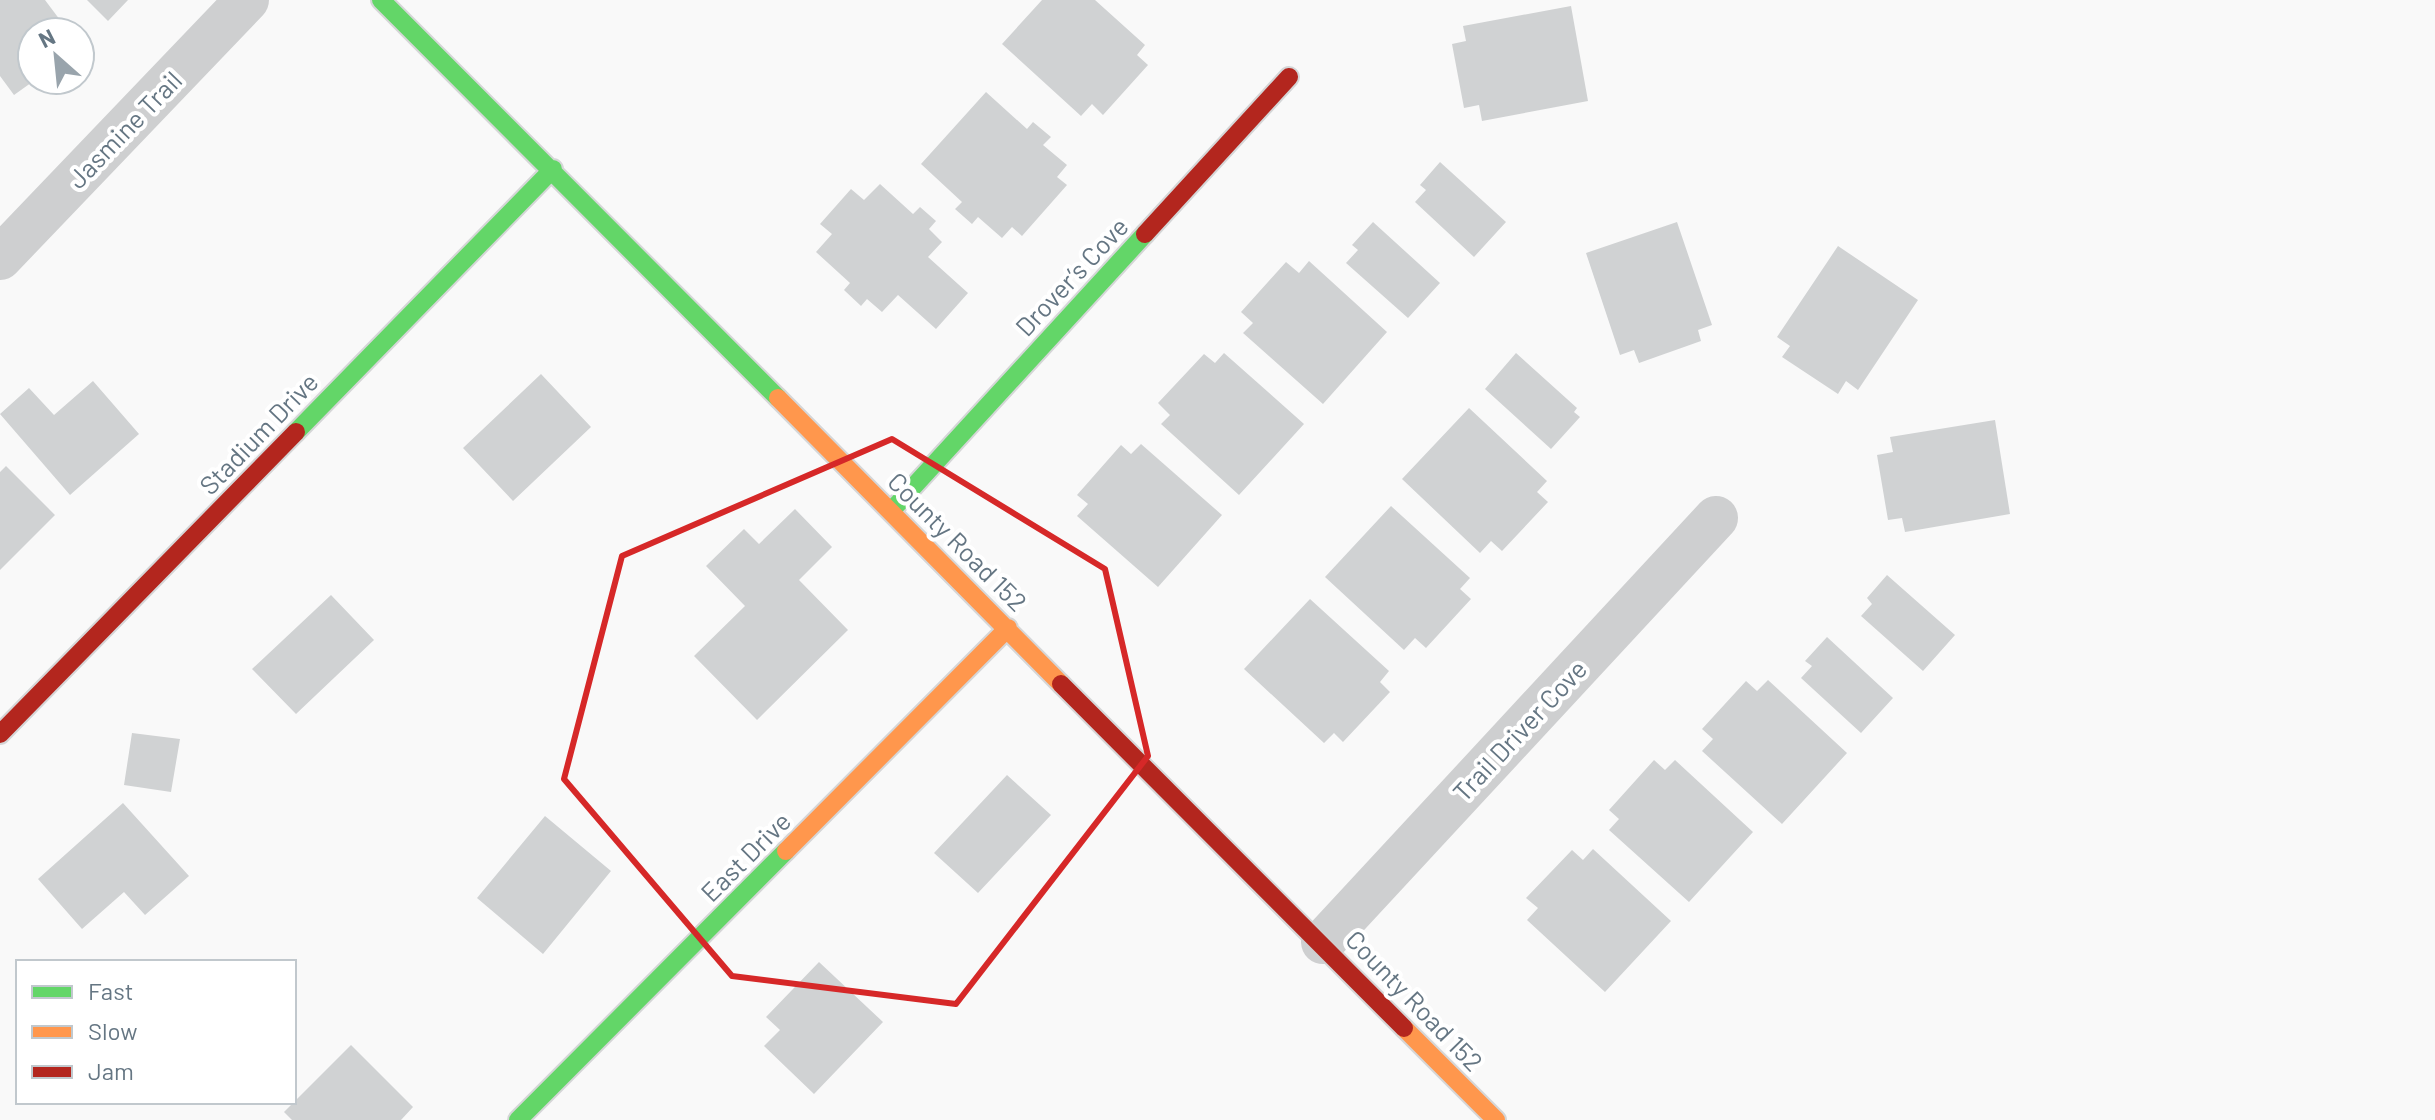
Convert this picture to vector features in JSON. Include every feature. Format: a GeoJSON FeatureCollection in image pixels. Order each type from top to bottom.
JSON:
{"type":"FeatureCollection","features":[{"type":"Feature","properties":{"kind":"street","name":"Jasmine Trail"},"geometry":{"type":"LineString","coordinates":[[0,258],[247,0]]}},
{"type":"Feature","properties":{"kind":"street","name":"County Road 152"},"geometry":{"type":"LineString","coordinates":[[381,0],[1323,942],[1496,1120]]}},
{"type":"Feature","properties":{"kind":"street","name":"Drover’s Cove"},"geometry":{"type":"LineString","coordinates":[[892,510],[1289,77]]}},
{"type":"Feature","properties":{"kind":"street","name":"Stadium Drive"},"geometry":{"type":"LineString","coordinates":[[0,734],[553,169]]}},
{"type":"Feature","properties":{"kind":"street","name":"Trail Driver Cove"},"geometry":{"type":"LineString","coordinates":[[1323,942],[1716,518]]}},
{"type":"Feature","properties":{"kind":"street","name":"East Drive"},"geometry":{"type":"LineString","coordinates":[[518,1120],[1008,628]]}},
{"type":"Feature","properties":{"kind":"highlighted area"},"geometry":{"type":"Polygon","coordinates":[[[892,439],[1105,569],[1148,756],[956,1004],[732,976],[564,779],[622,556],[892,439]]]}},
{"type":"Feature","properties":{"kind":"building"},"geometry":{"type":"Polygon","coordinates":[[[0,0],[45,0],[57,16],[16,16],[16,94],[14,95],[0,76],[0,0]]]}},
{"type":"Feature","properties":{"kind":"building"},"geometry":{"type":"Polygon","coordinates":[[[87,0],[128,0],[108,21],[87,0]]]}},
{"type":"Feature","properties":{"kind":"building"},"geometry":{"type":"Polygon","coordinates":[[[1042,0],[1095,0],[1145,45],[1137,55],[1148,65],[1103,115],[1092,104],[1081,116],[1002,44],[1042,0]]]}},
{"type":"Feature","properties":{"kind":"building"},"geometry":{"type":"Polygon","coordinates":[[[1571,6],[1588,101],[1482,121],[1479,105],[1464,108],[1452,44],[1466,41],[1463,26],[1571,6]]]}},
{"type":"Feature","properties":{"kind":"building"},"geometry":{"type":"Polygon","coordinates":[[[986,92],[1027,129],[1033,122],[1051,137],[1043,145],[1067,165],[1057,177],[1067,185],[1022,236],[1012,227],[1002,238],[978,217],[972,224],[955,209],[962,202],[921,164],[986,92]]]}},
{"type":"Feature","properties":{"kind":"building"},"geometry":{"type":"Polygon","coordinates":[[[1440,162],[1506,222],[1474,257],[1415,202],[1426,190],[1420,185],[1440,162]]]}},
{"type":"Feature","properties":{"kind":"building"},"geometry":{"type":"Polygon","coordinates":[[[880,184],[913,214],[920,207],[936,221],[929,229],[942,242],[928,257],[968,293],[936,329],[898,295],[882,312],[867,299],[861,306],[844,290],[850,283],[816,252],[832,234],[820,224],[851,189],[864,200],[880,184]]]}},
{"type":"Feature","properties":{"kind":"building"},"geometry":{"type":"Polygon","coordinates":[[[1373,222],[1440,283],[1408,318],[1346,263],[1358,250],[1352,245],[1373,222]]]}},
{"type":"Feature","properties":{"kind":"building"},"geometry":{"type":"Polygon","coordinates":[[[1677,222],[1712,325],[1698,330],[1701,341],[1639,363],[1634,350],[1620,355],[1586,253],[1677,222]]]}},
{"type":"Feature","properties":{"kind":"building"},"geometry":{"type":"Polygon","coordinates":[[[1838,246],[1918,300],[1858,390],[1846,381],[1838,394],[1782,357],[1790,346],[1777,337],[1838,246]]]}},
{"type":"Feature","properties":{"kind":"building"},"geometry":{"type":"Polygon","coordinates":[[[1309,261],[1387,332],[1323,404],[1243,333],[1253,323],[1241,312],[1286,262],[1299,273],[1309,261]]]}},
{"type":"Feature","properties":{"kind":"building"},"geometry":{"type":"Polygon","coordinates":[[[1224,353],[1304,424],[1239,495],[1161,424],[1170,415],[1158,403],[1204,354],[1215,363],[1224,353]]]}},
{"type":"Feature","properties":{"kind":"building"},"geometry":{"type":"Polygon","coordinates":[[[1516,353],[1577,408],[1574,412],[1580,417],[1551,449],[1485,389],[1516,353]]]}},
{"type":"Feature","properties":{"kind":"building"},"geometry":{"type":"Polygon","coordinates":[[[541,374],[591,427],[513,501],[463,448],[541,374]]]}},
{"type":"Feature","properties":{"kind":"building"},"geometry":{"type":"Polygon","coordinates":[[[93,381],[139,434],[70,495],[0,414],[29,388],[54,415],[93,381]]]}},
{"type":"Feature","properties":{"kind":"building"},"geometry":{"type":"Polygon","coordinates":[[[1469,408],[1547,481],[1537,492],[1548,502],[1502,551],[1491,541],[1480,553],[1402,479],[1469,408]]]}},
{"type":"Feature","properties":{"kind":"building"},"geometry":{"type":"Polygon","coordinates":[[[1995,420],[2010,514],[1905,532],[1902,518],[1888,520],[1877,455],[1893,452],[1890,437],[1995,420]]]}},
{"type":"Feature","properties":{"kind":"building"},"geometry":{"type":"Polygon","coordinates":[[[1141,444],[1222,515],[1158,587],[1077,516],[1088,504],[1077,495],[1121,445],[1131,454],[1141,444]]]}},
{"type":"Feature","properties":{"kind":"building"},"geometry":{"type":"Polygon","coordinates":[[[6,466],[55,515],[0,570],[0,472],[6,466]]]}},
{"type":"Feature","properties":{"kind":"building"},"geometry":{"type":"Polygon","coordinates":[[[1391,506],[1470,578],[1460,589],[1471,599],[1426,648],[1415,638],[1404,650],[1325,577],[1391,506]]]}},
{"type":"Feature","properties":{"kind":"building"},"geometry":{"type":"Polygon","coordinates":[[[795,509],[832,547],[799,580],[848,630],[757,720],[694,656],[745,606],[706,566],[744,529],[759,544],[795,509]]]}},
{"type":"Feature","properties":{"kind":"building"},"geometry":{"type":"Polygon","coordinates":[[[1887,575],[1955,635],[1923,671],[1861,616],[1872,604],[1867,598],[1887,575]]]}},
{"type":"Feature","properties":{"kind":"building"},"geometry":{"type":"Polygon","coordinates":[[[331,595],[374,640],[296,714],[252,669],[331,595]]]}},
{"type":"Feature","properties":{"kind":"building"},"geometry":{"type":"Polygon","coordinates":[[[1310,599],[1389,671],[1380,682],[1390,692],[1343,742],[1334,733],[1324,743],[1244,669],[1310,599]]]}},
{"type":"Feature","properties":{"kind":"building"},"geometry":{"type":"Polygon","coordinates":[[[1827,637],[1893,698],[1861,733],[1801,678],[1812,666],[1805,661],[1827,637]]]}},
{"type":"Feature","properties":{"kind":"building"},"geometry":{"type":"Polygon","coordinates":[[[1768,680],[1847,753],[1782,824],[1702,751],[1713,739],[1702,729],[1746,681],[1757,691],[1768,680]]]}},
{"type":"Feature","properties":{"kind":"building"},"geometry":{"type":"Polygon","coordinates":[[[132,733],[180,739],[171,792],[124,785],[132,733]]]}},
{"type":"Feature","properties":{"kind":"building"},"geometry":{"type":"Polygon","coordinates":[[[1654,760],[1665,770],[1675,760],[1753,832],[1689,902],[1609,830],[1619,819],[1609,810],[1654,760]]]}},
{"type":"Feature","properties":{"kind":"building"},"geometry":{"type":"Polygon","coordinates":[[[1007,775],[1051,815],[978,893],[934,853],[1007,775]]]}},
{"type":"Feature","properties":{"kind":"building"},"geometry":{"type":"Polygon","coordinates":[[[123,803],[189,876],[145,915],[124,892],[82,929],[38,879],[123,803]]]}},
{"type":"Feature","properties":{"kind":"building"},"geometry":{"type":"Polygon","coordinates":[[[545,816],[611,871],[543,954],[477,898],[545,816]]]}},
{"type":"Feature","properties":{"kind":"building"},"geometry":{"type":"Polygon","coordinates":[[[1593,849],[1671,921],[1605,992],[1527,920],[1538,908],[1526,898],[1572,850],[1583,860],[1593,849]]]}},
{"type":"Feature","properties":{"kind":"building"},"geometry":{"type":"Polygon","coordinates":[[[819,962],[883,1022],[814,1094],[764,1046],[780,1030],[766,1017],[819,962]]]}},
{"type":"Feature","properties":{"kind":"building"},"geometry":{"type":"Polygon","coordinates":[[[351,1045],[413,1107],[401,1120],[292,1120],[284,1112],[296,1104],[296,1100],[351,1045]]]}},
{"type":"Feature","properties":{"kind":"traffic: fast"},"geometry":{"type":"LineString","coordinates":[[381,0],[778,398]]}},
{"type":"Feature","properties":{"kind":"traffic: fast"},"geometry":{"type":"LineString","coordinates":[[296,432],[553,169]]}},
{"type":"Feature","properties":{"kind":"traffic: fast"},"geometry":{"type":"LineString","coordinates":[[892,510],[1145,234]]}},
{"type":"Feature","properties":{"kind":"traffic: fast"},"geometry":{"type":"LineString","coordinates":[[518,1120],[786,851]]}},
{"type":"Feature","properties":{"kind":"traffic: slow"},"geometry":{"type":"LineString","coordinates":[[778,398],[1061,684]]}},
{"type":"Feature","properties":{"kind":"traffic: slow"},"geometry":{"type":"LineString","coordinates":[[786,851],[1008,628]]}},
{"type":"Feature","properties":{"kind":"traffic: slow"},"geometry":{"type":"LineString","coordinates":[[1404,1028],[1496,1120]]}},
{"type":"Feature","properties":{"kind":"traffic: jam"},"geometry":{"type":"LineString","coordinates":[[1145,234],[1289,77]]}},
{"type":"Feature","properties":{"kind":"traffic: jam"},"geometry":{"type":"LineString","coordinates":[[0,734],[296,432]]}},
{"type":"Feature","properties":{"kind":"traffic: jam"},"geometry":{"type":"LineString","coordinates":[[1061,684],[1404,1028]]}}]}
